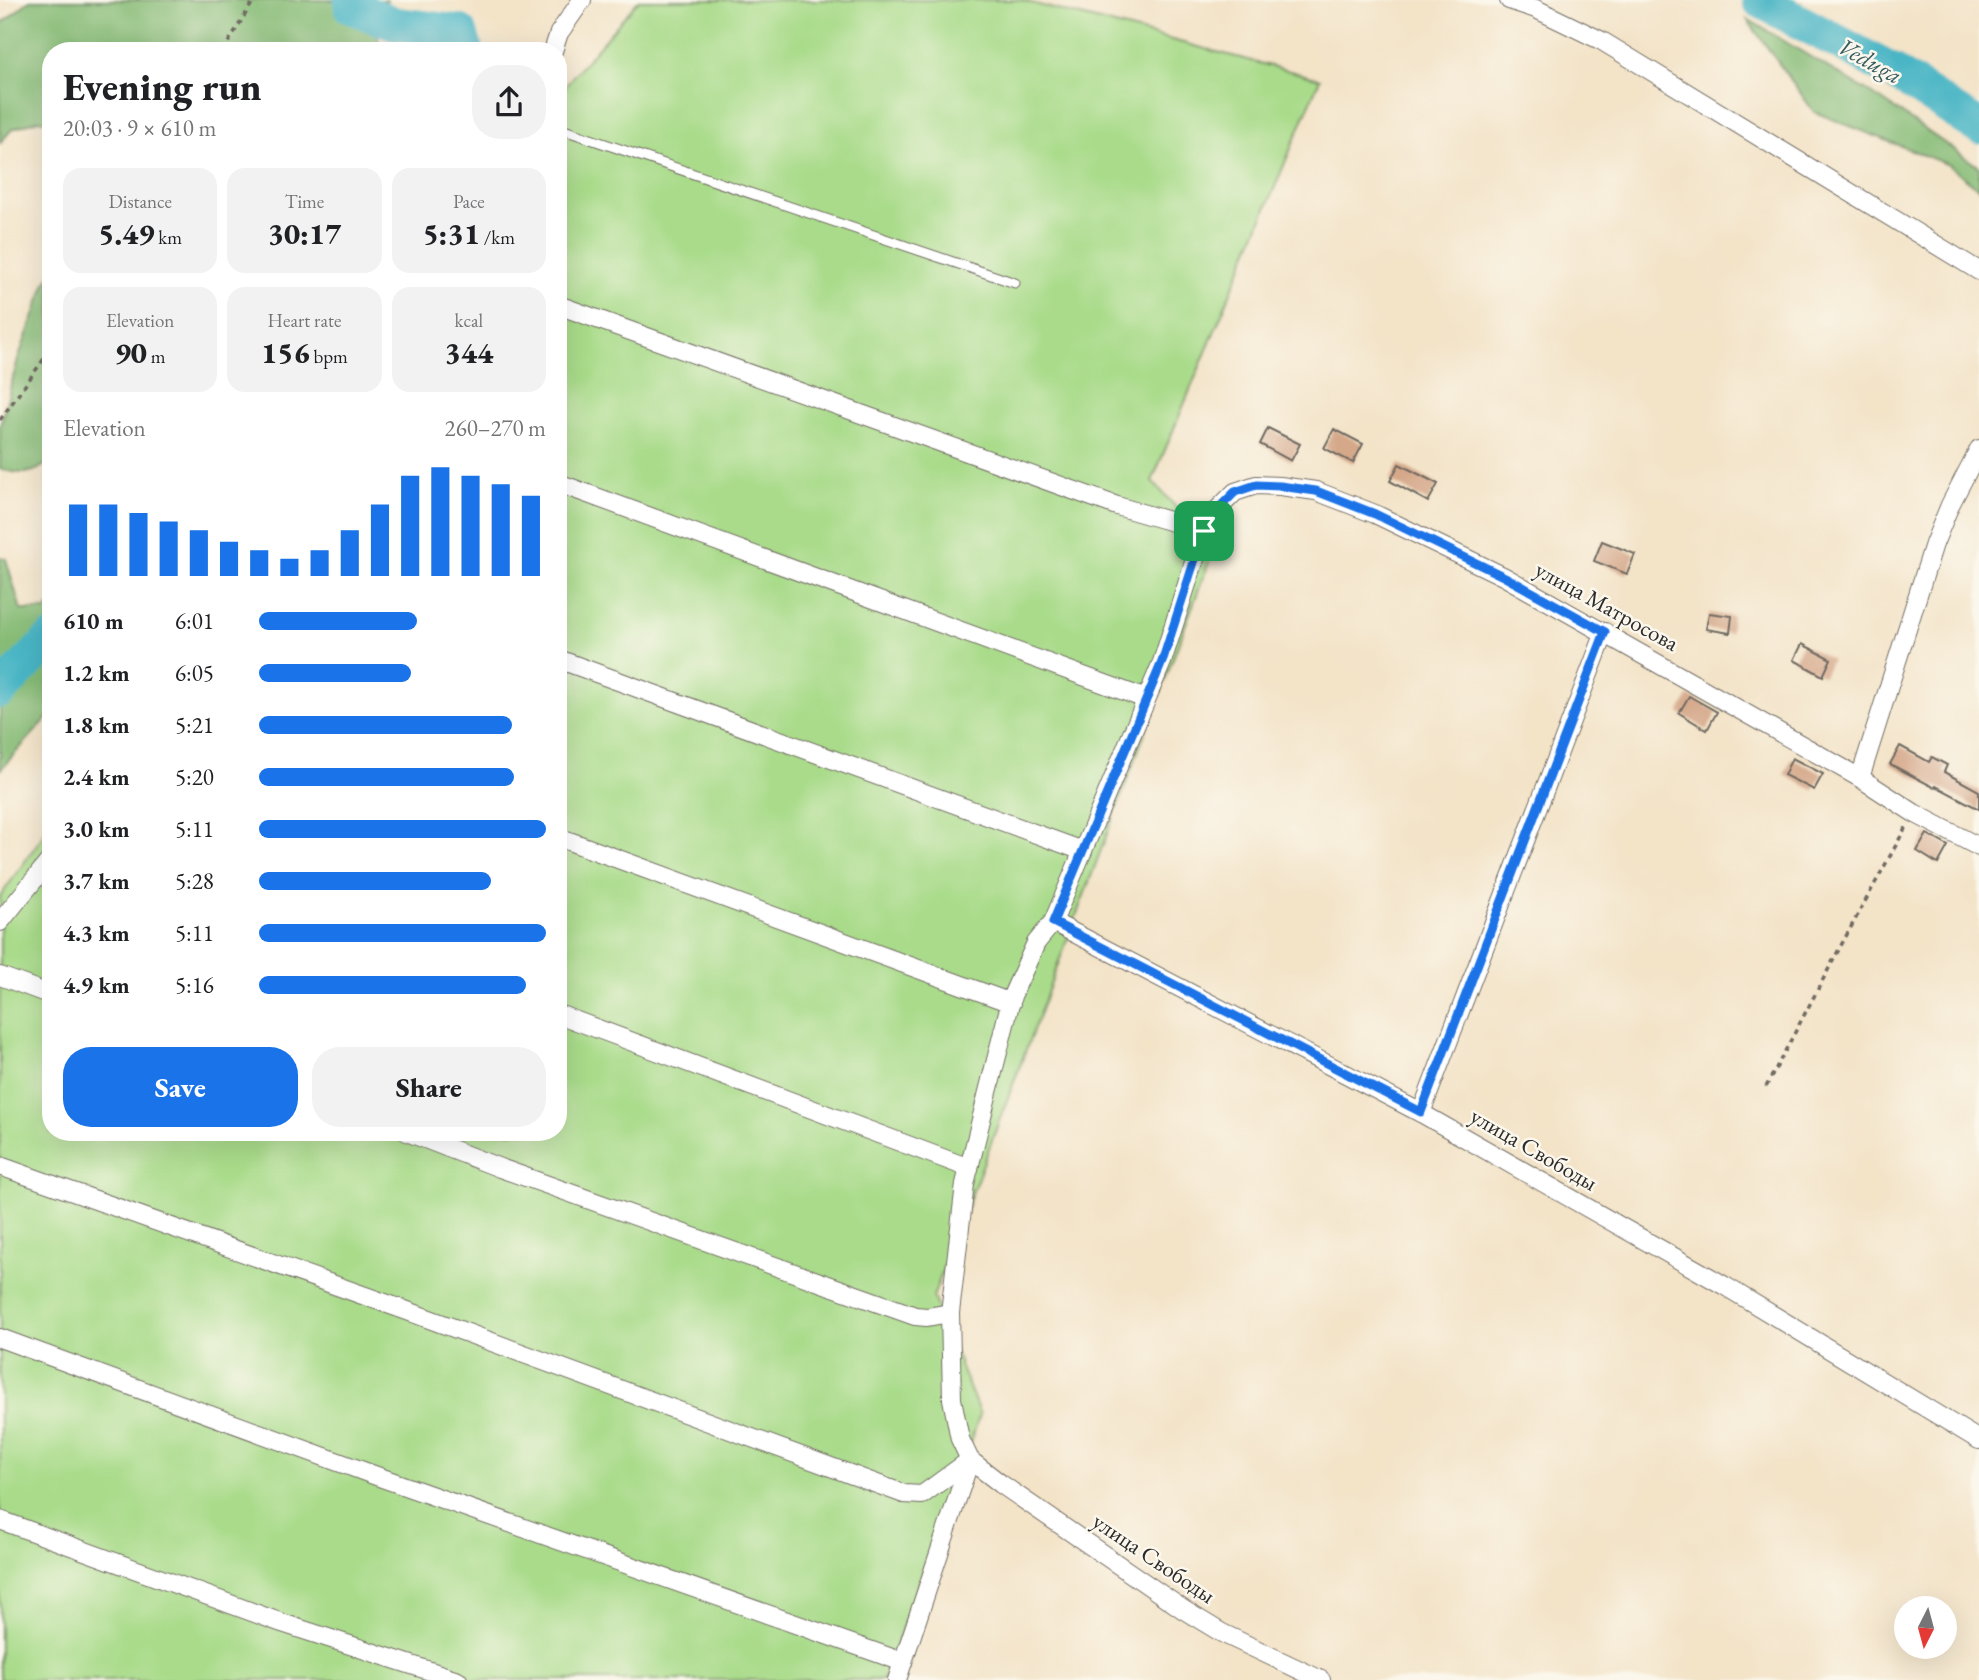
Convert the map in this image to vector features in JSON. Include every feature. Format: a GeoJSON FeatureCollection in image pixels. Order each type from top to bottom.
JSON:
{"type":"FeatureCollection","features":[{"type":"Feature","properties":{"kind":"street"},"geometry":{"type":"LineString","coordinates":[[556,42],[559,33],[582,0]]}},
{"type":"Feature","properties":{"kind":"street"},"geometry":{"type":"LineString","coordinates":[[1509,0],[1536,9],[1602,41],[1979,271]]}},
{"type":"Feature","properties":{"kind":"street"},"geometry":{"type":"LineString","coordinates":[[567,308],[1117,506],[1204,531]]}},
{"type":"Feature","properties":{"kind":"street"},"geometry":{"type":"LineString","coordinates":[[1860,778],[1934,544],[1950,505],[1979,449]]}},
{"type":"Feature","properties":{"kind":"street","name":"улица Матросова"},"geometry":{"type":"LineString","coordinates":[[970,1460],[960,1439],[952,1399],[950,1313],[954,1263],[965,1184],[1011,1003],[1036,943],[1053,922],[1162,662],[1204,531],[1218,509],[1235,492],[1256,485],[1316,491],[1375,514],[1493,571],[1605,632],[1860,778],[1914,813],[1979,847]]}},
{"type":"Feature","properties":{"kind":"street"},"geometry":{"type":"LineString","coordinates":[[567,486],[1146,699]]}},
{"type":"Feature","properties":{"kind":"street"},"geometry":{"type":"LineString","coordinates":[[1421,1112],[1605,632]]}},
{"type":"Feature","properties":{"kind":"street"},"geometry":{"type":"LineString","coordinates":[[567,662],[1083,851]]}},
{"type":"Feature","properties":{"kind":"street"},"geometry":{"type":"LineString","coordinates":[[567,840],[1011,1003]]}},
{"type":"Feature","properties":{"kind":"street"},"geometry":{"type":"LineString","coordinates":[[0,922],[42,870]]}},
{"type":"Feature","properties":{"kind":"street","name":"улица Свободы"},"geometry":{"type":"LineString","coordinates":[[1053,922],[1421,1112],[1725,1286],[1979,1440]]}},
{"type":"Feature","properties":{"kind":"street"},"geometry":{"type":"LineString","coordinates":[[0,975],[42,991]]}},
{"type":"Feature","properties":{"kind":"street"},"geometry":{"type":"LineString","coordinates":[[567,1017],[969,1168]]}},
{"type":"Feature","properties":{"kind":"street"},"geometry":{"type":"LineString","coordinates":[[430,1141],[915,1316],[950,1313]]}},
{"type":"Feature","properties":{"kind":"street"},"geometry":{"type":"LineString","coordinates":[[0,1166],[400,1308],[904,1494],[922,1495],[970,1460]]}},
{"type":"Feature","properties":{"kind":"street"},"geometry":{"type":"LineString","coordinates":[[0,1338],[371,1474],[903,1662]]}},
{"type":"Feature","properties":{"kind":"street"},"geometry":{"type":"LineString","coordinates":[[897,1680],[970,1460]]}},
{"type":"Feature","properties":{"kind":"street","name":"улица Свободы"},"geometry":{"type":"LineString","coordinates":[[970,1460],[1184,1610],[1222,1633],[1321,1680]]}},
{"type":"Feature","properties":{"kind":"street"},"geometry":{"type":"LineString","coordinates":[[0,1520],[282,1623],[458,1680]]}},
{"type":"Feature","properties":{"kind":"lane"},"geometry":{"type":"LineString","coordinates":[[567,131],[1015,283]]}},
{"type":"Feature","properties":{"kind":"path"},"geometry":{"type":"LineString","coordinates":[[228,42],[254,0]]}},
{"type":"Feature","properties":{"kind":"path"},"geometry":{"type":"LineString","coordinates":[[0,420],[42,362]]}},
{"type":"Feature","properties":{"kind":"path"},"geometry":{"type":"LineString","coordinates":[[1766,1087],[1914,813]]}},
{"type":"Feature","properties":{"kind":"green space"},"geometry":{"type":"Polygon","coordinates":[[[30,0],[387,0],[380,19],[379,42],[42,42],[42,121],[12,129],[0,143],[0,25],[30,0]]]}},
{"type":"Feature","properties":{"kind":"green space"},"geometry":{"type":"Polygon","coordinates":[[[639,0],[1020,0],[1320,79],[1152,481],[1214,549],[933,1297],[980,1415],[883,1680],[0,1680],[0,897],[42,837],[42,1141],[567,1141],[567,84],[639,0]]]}},
{"type":"Feature","properties":{"kind":"green space"},"geometry":{"type":"Polygon","coordinates":[[[1746,18],[1882,100],[1979,167],[1979,189],[1949,165],[1814,112],[1746,18]]]}},
{"type":"Feature","properties":{"kind":"green space"},"geometry":{"type":"Polygon","coordinates":[[[42,294],[42,467],[21,473],[0,469],[0,426],[18,359],[42,294]]]}},
{"type":"Feature","properties":{"kind":"green space"},"geometry":{"type":"Polygon","coordinates":[[[0,557],[6,559],[21,610],[42,610],[42,724],[0,770],[0,557]]]}},
{"type":"Feature","properties":{"kind":"building"},"geometry":{"type":"Polygon","coordinates":[[[1268,428],[1300,444],[1291,461],[1260,444],[1268,428]]]}},
{"type":"Feature","properties":{"kind":"building"},"geometry":{"type":"Polygon","coordinates":[[[1334,429],[1363,444],[1353,463],[1324,448],[1334,429]]]}},
{"type":"Feature","properties":{"kind":"building"},"geometry":{"type":"Polygon","coordinates":[[[1399,464],[1438,484],[1428,502],[1390,481],[1399,464]]]}},
{"type":"Feature","properties":{"kind":"building"},"geometry":{"type":"Polygon","coordinates":[[[1602,541],[1635,554],[1627,574],[1594,561],[1602,541]]]}},
{"type":"Feature","properties":{"kind":"building"},"geometry":{"type":"Polygon","coordinates":[[[1709,613],[1732,616],[1730,633],[1706,629],[1709,613]]]}},
{"type":"Feature","properties":{"kind":"building"},"geometry":{"type":"Polygon","coordinates":[[[1802,644],[1831,659],[1823,676],[1794,660],[1802,644]]]}},
{"type":"Feature","properties":{"kind":"building"},"geometry":{"type":"Polygon","coordinates":[[[1689,696],[1717,712],[1707,730],[1679,713],[1689,696]]]}},
{"type":"Feature","properties":{"kind":"building"},"geometry":{"type":"Polygon","coordinates":[[[1900,746],[1929,762],[1932,757],[1947,765],[1944,772],[1979,791],[1979,809],[1890,764],[1900,746]]]}},
{"type":"Feature","properties":{"kind":"building"},"geometry":{"type":"Polygon","coordinates":[[[1792,758],[1823,774],[1814,790],[1784,775],[1792,758]]]}},
{"type":"Feature","properties":{"kind":"building"},"geometry":{"type":"Polygon","coordinates":[[[1927,834],[1948,846],[1938,864],[1917,851],[1927,834]]]}},
{"type":"Feature","properties":{"kind":"waterway","name":"Veduga"},"geometry":{"type":"LineString","coordinates":[[351,0],[351,7],[395,24],[460,32],[463,42]]}},
{"type":"Feature","properties":{"kind":"waterway","name":"Veduga"},"geometry":{"type":"LineString","coordinates":[[1759,0],[1892,71],[1979,127]]}},
{"type":"Feature","properties":{"kind":"waterway","name":"Veduga"},"geometry":{"type":"LineString","coordinates":[[0,691],[42,648]]}},
{"type":"Feature","properties":{"kind":"route"},"geometry":{"type":"LineString","coordinates":[[1256,485],[1316,491],[1375,514],[1505,577],[1605,632],[1421,1112],[1053,922],[1162,662],[1204,531],[1218,509],[1235,492],[1256,485]]}}]}
